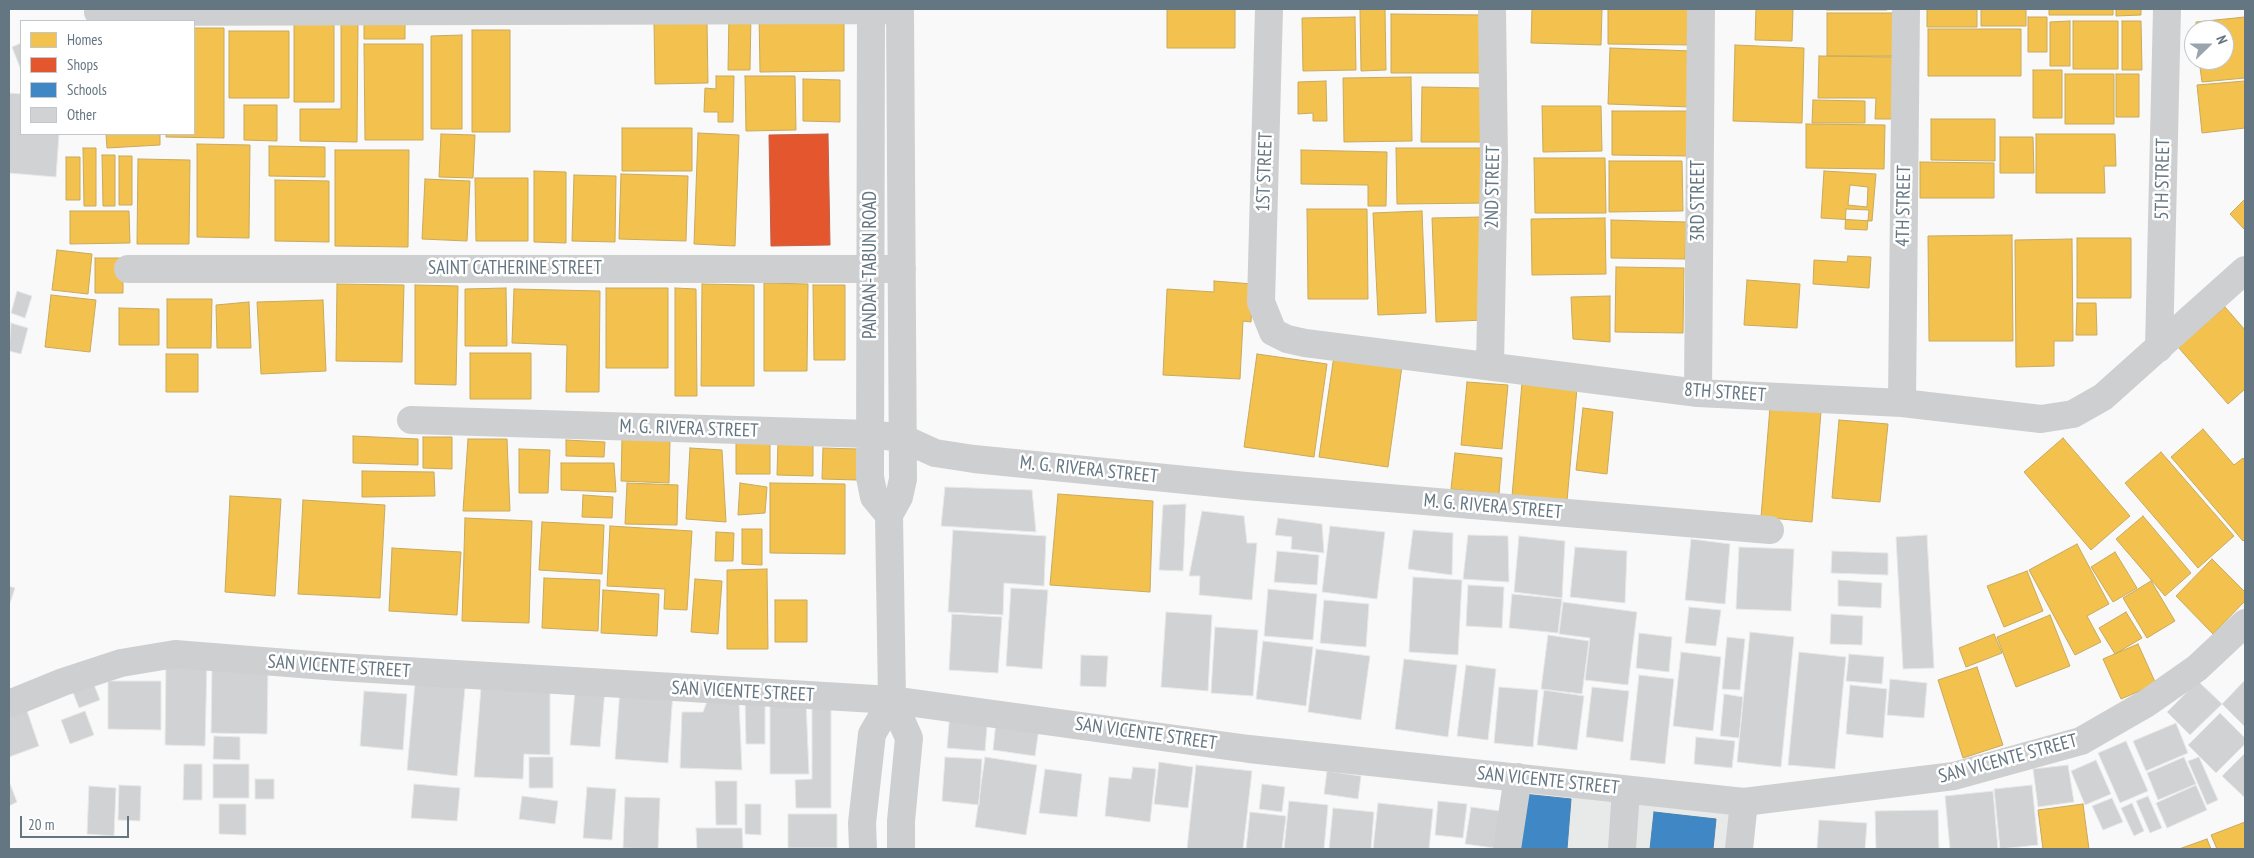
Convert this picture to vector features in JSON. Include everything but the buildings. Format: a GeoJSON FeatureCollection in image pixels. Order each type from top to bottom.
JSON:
{"type":"FeatureCollection","features":[{"type":"Feature","properties":{"kind":"street","name":"PANDAN-TABUN ROAD"},"geometry":{"type":"LineString","coordinates":[[871,9],[870,478],[874,497],[889,515]]}},
{"type":"Feature","properties":{"kind":"street"},"geometry":{"type":"LineString","coordinates":[[98,12],[900,9]]}},
{"type":"Feature","properties":{"kind":"street","name":"PANDAN-TABUN ROAD"},"geometry":{"type":"LineString","coordinates":[[900,9],[902,488],[889,515],[892,700],[909,738],[901,821],[901,849]]}},
{"type":"Feature","properties":{"kind":"street","name":"1ST STREET"},"geometry":{"type":"LineString","coordinates":[[1269,9],[1261,302],[1273,332]]}},
{"type":"Feature","properties":{"kind":"street","name":"2ND STREET"},"geometry":{"type":"LineString","coordinates":[[1490,365],[1494,161],[1492,9]]}},
{"type":"Feature","properties":{"kind":"street","name":"3RD STREET"},"geometry":{"type":"LineString","coordinates":[[1698,393],[1701,9]]}},
{"type":"Feature","properties":{"kind":"street","name":"4TH STREET"},"geometry":{"type":"LineString","coordinates":[[1902,403],[1906,9]]}},
{"type":"Feature","properties":{"kind":"street","name":"5TH STREET"},"geometry":{"type":"LineString","coordinates":[[2159,348],[2167,9]]}},
{"type":"Feature","properties":{"kind":"street","name":"SAINT CATHERINE STREET"},"geometry":{"type":"LineString","coordinates":[[128,269],[902,269]]}},
{"type":"Feature","properties":{"kind":"street","name":"8TH STREET"},"geometry":{"type":"LineString","coordinates":[[1273,332],[1286,339],[1305,343],[1490,365],[1698,393],[1902,403],[2041,419],[2073,414],[2103,397],[2245,270]]}},
{"type":"Feature","properties":{"kind":"street","name":"M. G. RIVERA STREET"},"geometry":{"type":"LineString","coordinates":[[411,420],[870,434],[902,438],[935,453],[974,459],[1246,486],[1770,530]]}},
{"type":"Feature","properties":{"kind":"street","name":"SAN VICENTE STREET"},"geometry":{"type":"LineString","coordinates":[[9,704],[63,682],[121,663],[175,654],[338,667],[892,700],[1250,749],[1744,802],[1954,776],[2081,741],[2148,703],[2197,668],[2245,623]]}},
{"type":"Feature","properties":{"kind":"street"},"geometry":{"type":"LineString","coordinates":[[864,849],[862,823],[872,734],[892,700]]}},
{"type":"Feature","properties":{"kind":"street"},"geometry":{"type":"LineString","coordinates":[[1507,849],[1518,777]]}},
{"type":"Feature","properties":{"kind":"street"},"geometry":{"type":"LineString","coordinates":[[1622,849],[1626,790]]}},
{"type":"Feature","properties":{"kind":"street"},"geometry":{"type":"LineString","coordinates":[[1739,849],[1744,802]]}},
{"type":"Feature","properties":{"kind":"street"},"geometry":{"type":"LineString","coordinates":[[862,823],[901,821]]}},
{"type":"Feature","properties":{"kind":"shaded area"},"geometry":{"type":"Polygon","coordinates":[[[1519,790],[1734,812],[1730,849],[1511,849],[1519,790]]]}}]}
